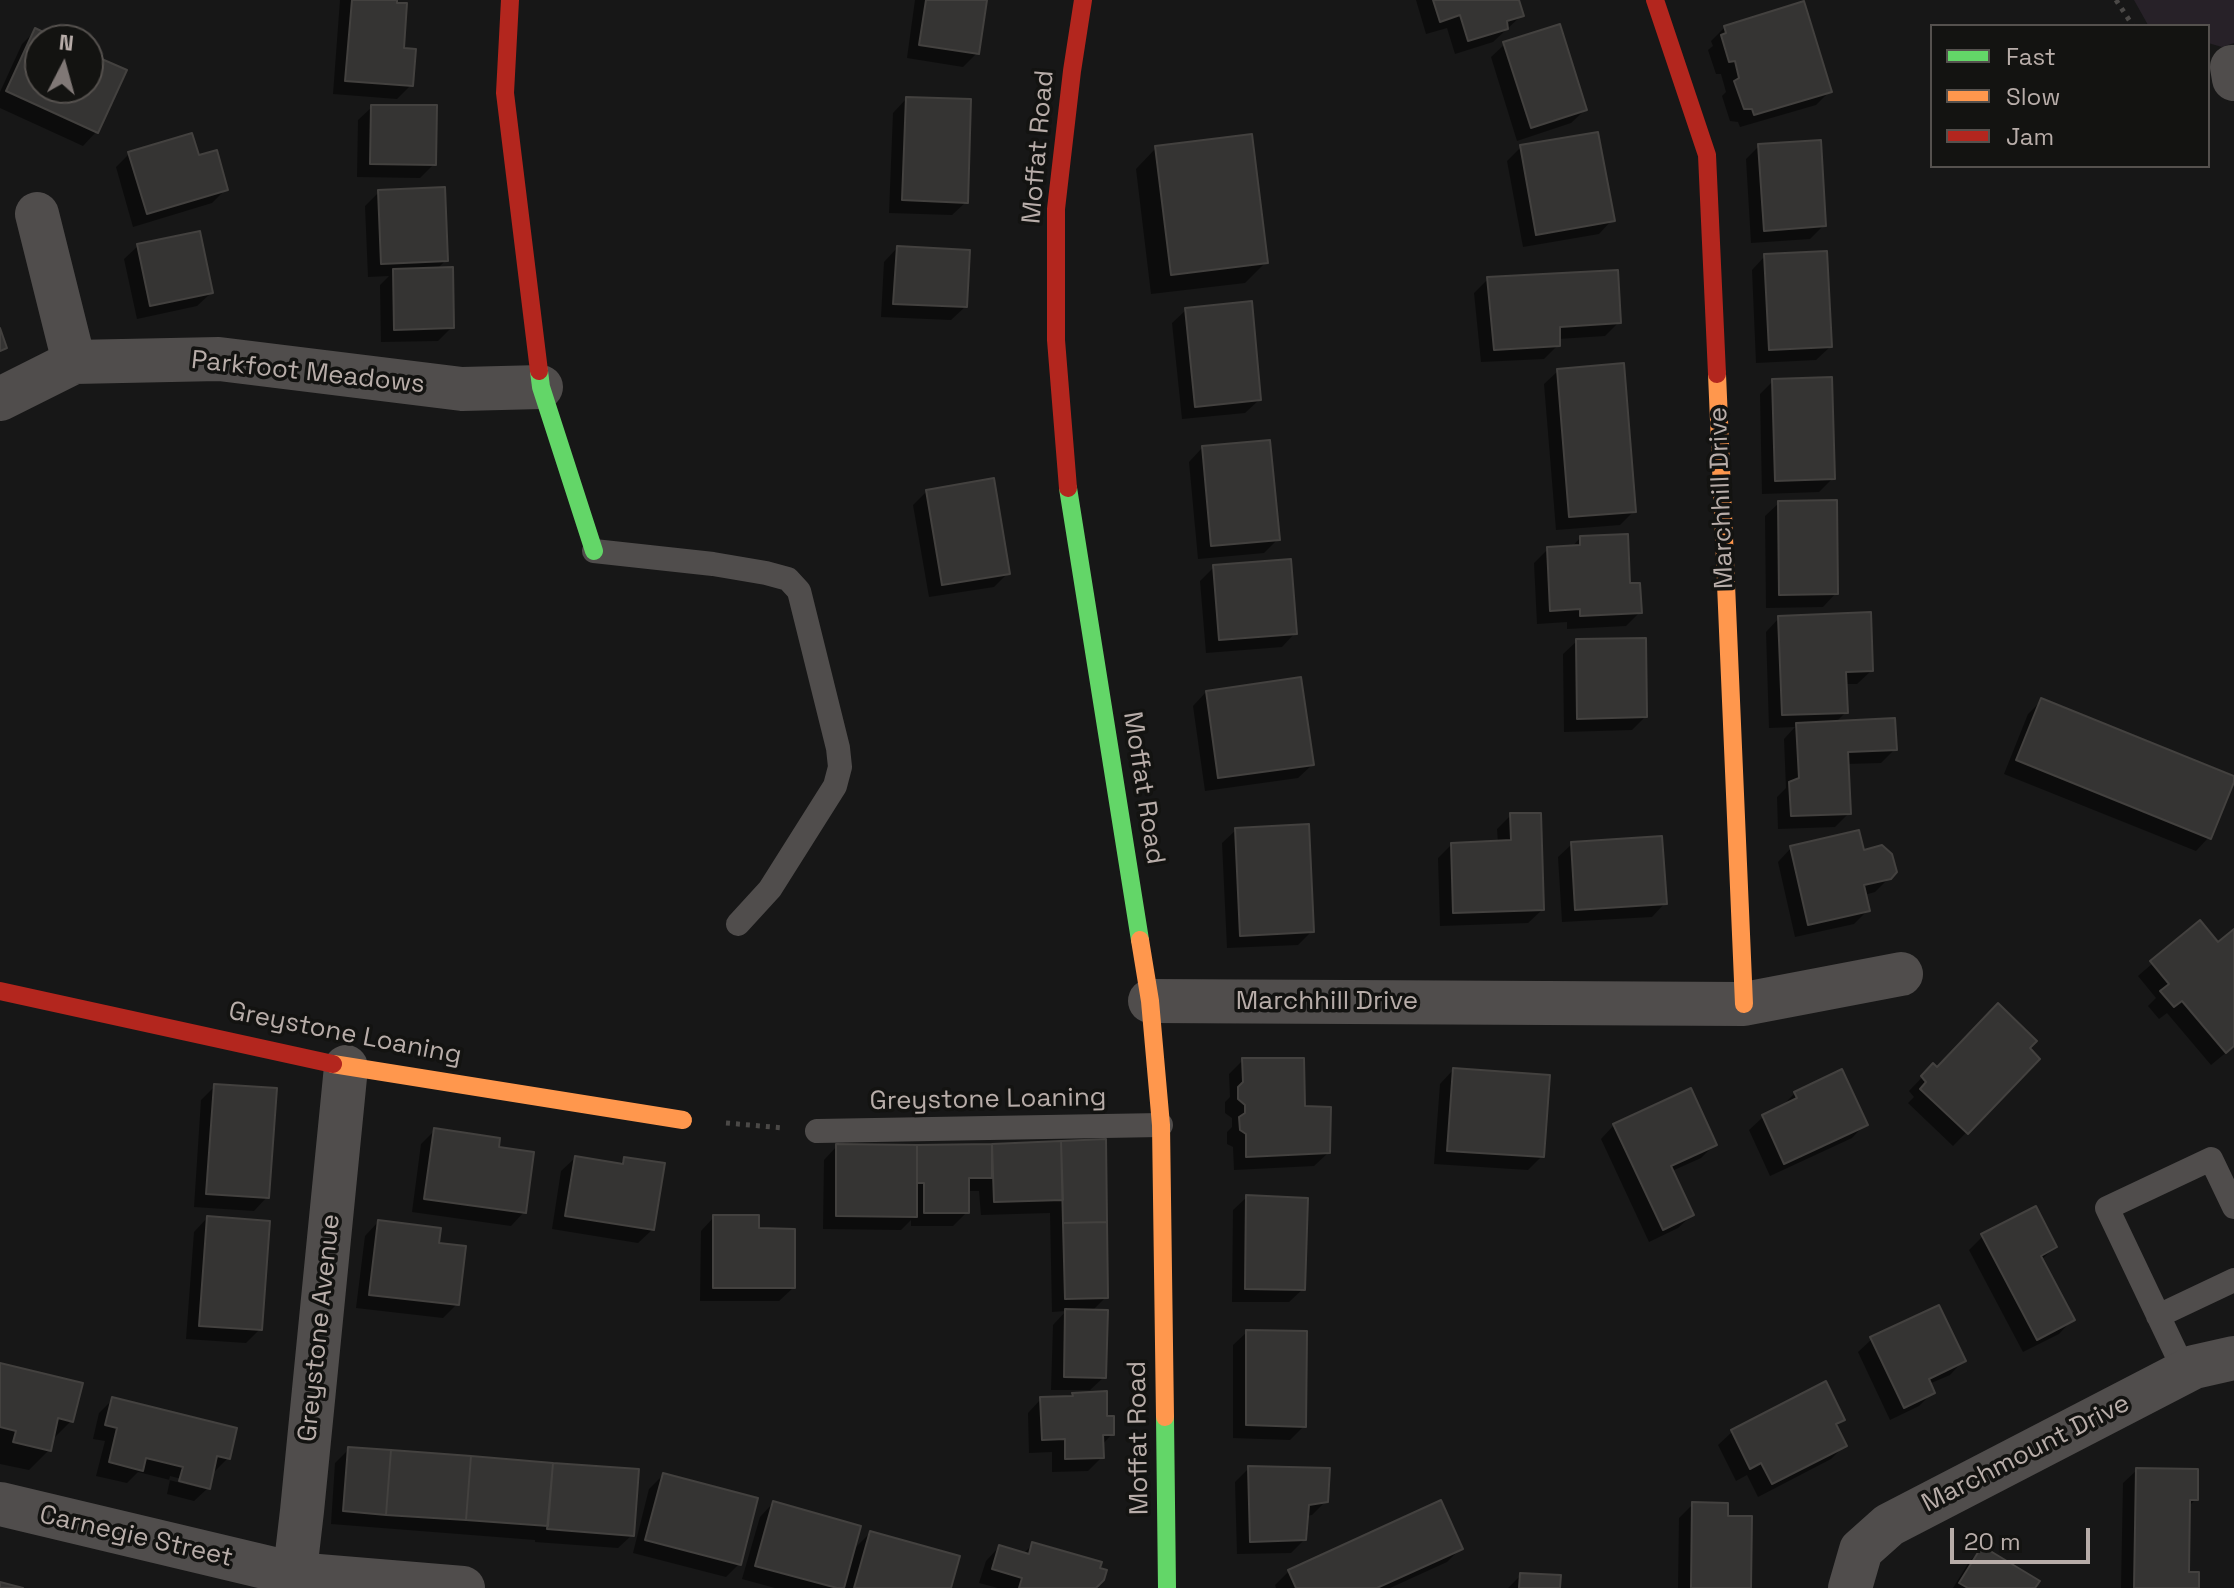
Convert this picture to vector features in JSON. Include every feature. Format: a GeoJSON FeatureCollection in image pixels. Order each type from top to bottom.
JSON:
{"type":"FeatureCollection","features":[{"type":"Feature","properties":{"kind":"street"},"geometry":{"type":"LineString","coordinates":[[510,0],[505,93],[541,387],[594,551]]}},
{"type":"Feature","properties":{"kind":"street","name":"Moffat Road"},"geometry":{"type":"LineString","coordinates":[[1083,0],[1056,209],[1056,340],[1066,472],[1150,1001],[1161,1125],[1167,1588]]}},
{"type":"Feature","properties":{"kind":"street","name":"Marchhill Drive"},"geometry":{"type":"LineString","coordinates":[[1655,0],[1707,155],[1744,1004]]}},
{"type":"Feature","properties":{"kind":"street"},"geometry":{"type":"LineString","coordinates":[[37,214],[74,362]]}},
{"type":"Feature","properties":{"kind":"street","name":"Parkfoot Meadows"},"geometry":{"type":"LineString","coordinates":[[0,399],[74,362],[219,359],[462,389],[541,387]]}},
{"type":"Feature","properties":{"kind":"street","name":"Marchhill Drive"},"geometry":{"type":"LineString","coordinates":[[1150,1001],[1744,1004],[1901,974]]}},
{"type":"Feature","properties":{"kind":"street","name":"Greystone Loaning"},"geometry":{"type":"LineString","coordinates":[[0,991],[346,1067],[683,1120]]}},
{"type":"Feature","properties":{"kind":"street","name":"Greystone Avenue"},"geometry":{"type":"LineString","coordinates":[[294,1581],[346,1067]]}},
{"type":"Feature","properties":{"kind":"street","name":"Marchmount Drive"},"geometry":{"type":"LineString","coordinates":[[1850,1588],[1861,1550],[1889,1525],[2194,1367],[2234,1358]]}},
{"type":"Feature","properties":{"kind":"street","name":"Carnegie Street"},"geometry":{"type":"LineString","coordinates":[[0,1504],[294,1581],[463,1588]]}},
{"type":"Feature","properties":{"kind":"lane"},"geometry":{"type":"LineString","coordinates":[[594,551],[766,573],[788,579],[799,591],[840,767],[835,786],[770,889],[738,924]]}},
{"type":"Feature","properties":{"kind":"lane","name":"Greystone Loaning"},"geometry":{"type":"LineString","coordinates":[[817,1131],[1161,1125]]}},
{"type":"Feature","properties":{"kind":"lane"},"geometry":{"type":"LineString","coordinates":[[2185,1372],[2107,1208],[2211,1159],[2234,1207]]}},
{"type":"Feature","properties":{"kind":"lane"},"geometry":{"type":"LineString","coordinates":[[2158,1316],[2234,1280]]}},
{"type":"Feature","properties":{"kind":"path"},"geometry":{"type":"LineString","coordinates":[[2116,0],[2132,24]]}},
{"type":"Feature","properties":{"kind":"path"},"geometry":{"type":"LineString","coordinates":[[683,1120],[817,1131]]}},
{"type":"Feature","properties":{"kind":"shaded area"},"geometry":{"type":"Polygon","coordinates":[[[2134,0],[2234,0],[2234,43],[2222,47],[2210,44],[2210,24],[2147,24],[2134,0]]]}},
{"type":"Feature","properties":{"kind":"building"},"geometry":{"type":"Polygon","coordinates":[[[352,0],[397,0],[397,3],[407,3],[404,48],[416,49],[413,86],[345,81],[352,0]]]}},
{"type":"Feature","properties":{"kind":"building"},"geometry":{"type":"Polygon","coordinates":[[[926,0],[987,0],[979,54],[919,45],[926,0]]]}},
{"type":"Feature","properties":{"kind":"building"},"geometry":{"type":"Polygon","coordinates":[[[1433,0],[1519,0],[1524,16],[1507,21],[1508,29],[1468,41],[1460,15],[1440,22],[1433,0]]]}},
{"type":"Feature","properties":{"kind":"building"},"geometry":{"type":"Polygon","coordinates":[[[1804,1],[1832,92],[1754,115],[1752,109],[1744,109],[1734,81],[1739,78],[1735,61],[1729,62],[1721,35],[1726,33],[1724,26],[1804,1]]]}},
{"type":"Feature","properties":{"kind":"building"},"geometry":{"type":"Polygon","coordinates":[[[1560,24],[1587,110],[1531,128],[1503,42],[1560,24]]]}},
{"type":"Feature","properties":{"kind":"building"},"geometry":{"type":"Polygon","coordinates":[[[24,52],[24,99],[6,91],[24,52]]]}},
{"type":"Feature","properties":{"kind":"building"},"geometry":{"type":"Polygon","coordinates":[[[104,60],[127,70],[98,133],[34,104],[104,104],[104,60]]]}},
{"type":"Feature","properties":{"kind":"building"},"geometry":{"type":"Polygon","coordinates":[[[906,97],[971,99],[968,203],[902,200],[906,97]]]}},
{"type":"Feature","properties":{"kind":"building"},"geometry":{"type":"Polygon","coordinates":[[[371,105],[437,105],[436,165],[370,164],[371,105]]]}},
{"type":"Feature","properties":{"kind":"building"},"geometry":{"type":"Polygon","coordinates":[[[1598,132],[1615,221],[1536,235],[1520,145],[1598,132]]]}},
{"type":"Feature","properties":{"kind":"building"},"geometry":{"type":"Polygon","coordinates":[[[192,133],[199,155],[217,150],[228,190],[147,214],[128,152],[192,133]]]}},
{"type":"Feature","properties":{"kind":"building"},"geometry":{"type":"Polygon","coordinates":[[[1252,134],[1268,263],[1171,275],[1155,146],[1252,134]]]}},
{"type":"Feature","properties":{"kind":"building"},"geometry":{"type":"Polygon","coordinates":[[[1821,140],[1826,226],[1764,231],[1758,144],[1821,140]]]}},
{"type":"Feature","properties":{"kind":"building"},"geometry":{"type":"Polygon","coordinates":[[[445,187],[448,261],[381,264],[378,190],[445,187]]]}},
{"type":"Feature","properties":{"kind":"building"},"geometry":{"type":"Polygon","coordinates":[[[200,231],[213,293],[150,306],[137,244],[200,231]]]}},
{"type":"Feature","properties":{"kind":"building"},"geometry":{"type":"Polygon","coordinates":[[[897,246],[970,250],[967,307],[893,304],[897,246]]]}},
{"type":"Feature","properties":{"kind":"building"},"geometry":{"type":"Polygon","coordinates":[[[1827,251],[1832,347],[1769,350],[1764,254],[1827,251]]]}},
{"type":"Feature","properties":{"kind":"building"},"geometry":{"type":"Polygon","coordinates":[[[453,267],[454,328],[394,330],[393,269],[453,267]]]}},
{"type":"Feature","properties":{"kind":"building"},"geometry":{"type":"Polygon","coordinates":[[[1618,270],[1621,323],[1560,327],[1560,346],[1494,350],[1487,277],[1618,270]]]}},
{"type":"Feature","properties":{"kind":"building"},"geometry":{"type":"Polygon","coordinates":[[[1252,301],[1261,400],[1195,407],[1185,308],[1252,301]]]}},
{"type":"Feature","properties":{"kind":"building"},"geometry":{"type":"Polygon","coordinates":[[[0,328],[7,348],[0,351],[0,328]]]}},
{"type":"Feature","properties":{"kind":"building"},"geometry":{"type":"Polygon","coordinates":[[[1624,363],[1636,512],[1569,517],[1557,369],[1624,363]]]}},
{"type":"Feature","properties":{"kind":"building"},"geometry":{"type":"Polygon","coordinates":[[[1832,377],[1835,479],[1775,481],[1772,379],[1832,377]]]}},
{"type":"Feature","properties":{"kind":"building"},"geometry":{"type":"Polygon","coordinates":[[[1270,440],[1280,540],[1211,546],[1202,446],[1270,440]]]}},
{"type":"Feature","properties":{"kind":"building"},"geometry":{"type":"Polygon","coordinates":[[[994,478],[1010,574],[942,585],[926,490],[994,478]]]}},
{"type":"Feature","properties":{"kind":"building"},"geometry":{"type":"Polygon","coordinates":[[[1837,500],[1838,594],[1779,595],[1778,501],[1837,500]]]}},
{"type":"Feature","properties":{"kind":"building"},"geometry":{"type":"Polygon","coordinates":[[[1628,534],[1630,583],[1640,583],[1642,613],[1580,616],[1580,609],[1550,611],[1547,547],[1580,545],[1580,536],[1628,534]]]}},
{"type":"Feature","properties":{"kind":"building"},"geometry":{"type":"Polygon","coordinates":[[[1291,559],[1297,634],[1219,640],[1213,565],[1291,559]]]}},
{"type":"Feature","properties":{"kind":"building"},"geometry":{"type":"Polygon","coordinates":[[[1871,612],[1873,671],[1846,672],[1848,713],[1782,715],[1778,616],[1871,612]]]}},
{"type":"Feature","properties":{"kind":"building"},"geometry":{"type":"Polygon","coordinates":[[[1646,638],[1647,717],[1577,719],[1576,639],[1646,638]]]}},
{"type":"Feature","properties":{"kind":"building"},"geometry":{"type":"Polygon","coordinates":[[[1301,677],[1314,765],[1218,778],[1206,691],[1301,677]]]}},
{"type":"Feature","properties":{"kind":"building"},"geometry":{"type":"Polygon","coordinates":[[[2041,698],[2234,776],[2211,839],[2016,760],[2041,698]]]}},
{"type":"Feature","properties":{"kind":"building"},"geometry":{"type":"Polygon","coordinates":[[[1895,718],[1897,750],[1848,752],[1851,814],[1791,816],[1789,782],[1799,778],[1796,723],[1895,718]]]}},
{"type":"Feature","properties":{"kind":"building"},"geometry":{"type":"Polygon","coordinates":[[[1510,813],[1541,813],[1544,910],[1453,913],[1451,843],[1511,840],[1510,813]]]}},
{"type":"Feature","properties":{"kind":"building"},"geometry":{"type":"Polygon","coordinates":[[[1309,824],[1314,932],[1240,936],[1235,828],[1309,824]]]}},
{"type":"Feature","properties":{"kind":"building"},"geometry":{"type":"Polygon","coordinates":[[[1859,830],[1864,850],[1882,845],[1892,854],[1897,872],[1891,879],[1864,885],[1870,911],[1808,925],[1790,846],[1859,830]]]}},
{"type":"Feature","properties":{"kind":"building"},"geometry":{"type":"Polygon","coordinates":[[[1662,836],[1667,904],[1575,910],[1571,842],[1662,836]]]}},
{"type":"Feature","properties":{"kind":"building"},"geometry":{"type":"Polygon","coordinates":[[[2200,920],[2218,942],[2234,929],[2234,1046],[2226,1053],[2182,1001],[2174,1007],[2160,991],[2169,984],[2150,961],[2200,920]]]}},
{"type":"Feature","properties":{"kind":"building"},"geometry":{"type":"Polygon","coordinates":[[[1998,1003],[2037,1041],[2030,1048],[2040,1059],[1968,1134],[1920,1089],[1926,1082],[1921,1076],[1933,1063],[1937,1067],[1998,1003]]]}},
{"type":"Feature","properties":{"kind":"building"},"geometry":{"type":"Polygon","coordinates":[[[1242,1058],[1304,1058],[1305,1106],[1331,1107],[1330,1153],[1246,1157],[1246,1134],[1240,1130],[1239,1117],[1245,1113],[1245,1105],[1238,1099],[1238,1087],[1243,1082],[1242,1058]]]}},
{"type":"Feature","properties":{"kind":"building"},"geometry":{"type":"Polygon","coordinates":[[[1453,1068],[1550,1075],[1544,1157],[1447,1151],[1453,1068]]]}},
{"type":"Feature","properties":{"kind":"building"},"geometry":{"type":"Polygon","coordinates":[[[1842,1069],[1868,1125],[1784,1164],[1762,1115],[1797,1098],[1794,1092],[1842,1069]]]}},
{"type":"Feature","properties":{"kind":"building"},"geometry":{"type":"Polygon","coordinates":[[[214,1084],[277,1088],[269,1198],[206,1194],[214,1084]]]}},
{"type":"Feature","properties":{"kind":"building"},"geometry":{"type":"Polygon","coordinates":[[[1691,1088],[1717,1145],[1671,1166],[1694,1215],[1663,1230],[1613,1124],[1691,1088]]]}},
{"type":"Feature","properties":{"kind":"building"},"geometry":{"type":"Polygon","coordinates":[[[434,1128],[500,1138],[499,1147],[534,1152],[526,1213],[424,1199],[434,1128]]]}},
{"type":"Feature","properties":{"kind":"building"},"geometry":{"type":"Polygon","coordinates":[[[1106,1139],[1107,1222],[1063,1223],[1061,1141],[1106,1139]]]}},
{"type":"Feature","properties":{"kind":"building"},"geometry":{"type":"Polygon","coordinates":[[[1061,1141],[1063,1200],[994,1202],[992,1144],[1061,1141]]]}},
{"type":"Feature","properties":{"kind":"building"},"geometry":{"type":"Polygon","coordinates":[[[836,1144],[917,1145],[917,1217],[836,1216],[836,1144]]]}},
{"type":"Feature","properties":{"kind":"building"},"geometry":{"type":"Polygon","coordinates":[[[992,1144],[992,1178],[969,1178],[969,1213],[924,1213],[924,1183],[917,1183],[917,1145],[992,1144]]]}},
{"type":"Feature","properties":{"kind":"building"},"geometry":{"type":"Polygon","coordinates":[[[575,1156],[623,1164],[624,1157],[665,1163],[654,1230],[565,1216],[575,1156]]]}},
{"type":"Feature","properties":{"kind":"building"},"geometry":{"type":"Polygon","coordinates":[[[1246,1195],[1308,1198],[1305,1290],[1245,1289],[1246,1195]]]}},
{"type":"Feature","properties":{"kind":"building"},"geometry":{"type":"Polygon","coordinates":[[[2036,1206],[2057,1247],[2041,1256],[2075,1320],[2037,1340],[1981,1234],[2036,1206]]]}},
{"type":"Feature","properties":{"kind":"building"},"geometry":{"type":"Polygon","coordinates":[[[713,1215],[759,1215],[759,1228],[795,1229],[795,1288],[713,1288],[713,1215]]]}},
{"type":"Feature","properties":{"kind":"building"},"geometry":{"type":"Polygon","coordinates":[[[207,1216],[270,1221],[262,1330],[199,1326],[207,1216]]]}},
{"type":"Feature","properties":{"kind":"building"},"geometry":{"type":"Polygon","coordinates":[[[378,1220],[441,1228],[439,1243],[466,1246],[459,1305],[369,1295],[378,1220]]]}},
{"type":"Feature","properties":{"kind":"building"},"geometry":{"type":"Polygon","coordinates":[[[1107,1222],[1108,1298],[1065,1299],[1063,1223],[1107,1222]]]}},
{"type":"Feature","properties":{"kind":"building"},"geometry":{"type":"Polygon","coordinates":[[[1939,1305],[1966,1361],[1929,1379],[1935,1393],[1904,1408],[1870,1337],[1939,1305]]]}},
{"type":"Feature","properties":{"kind":"building"},"geometry":{"type":"Polygon","coordinates":[[[1065,1309],[1108,1310],[1106,1378],[1064,1377],[1065,1309]]]}},
{"type":"Feature","properties":{"kind":"building"},"geometry":{"type":"Polygon","coordinates":[[[1246,1330],[1307,1331],[1306,1427],[1246,1425],[1246,1330]]]}},
{"type":"Feature","properties":{"kind":"building"},"geometry":{"type":"Polygon","coordinates":[[[0,1363],[83,1383],[73,1422],[58,1418],[51,1451],[13,1442],[16,1431],[0,1427],[0,1363]]]}},
{"type":"Feature","properties":{"kind":"building"},"geometry":{"type":"Polygon","coordinates":[[[1826,1381],[1845,1420],[1836,1424],[1847,1446],[1772,1484],[1761,1463],[1750,1469],[1731,1430],[1826,1381]]]}},
{"type":"Feature","properties":{"kind":"building"},"geometry":{"type":"Polygon","coordinates":[[[1107,1391],[1107,1416],[1114,1416],[1114,1435],[1103,1435],[1104,1458],[1065,1459],[1065,1439],[1042,1440],[1040,1397],[1107,1391]]]}},
{"type":"Feature","properties":{"kind":"building"},"geometry":{"type":"Polygon","coordinates":[[[112,1397],[237,1428],[230,1459],[217,1456],[210,1489],[179,1481],[183,1467],[146,1458],[143,1471],[109,1462],[117,1428],[105,1425],[112,1397]]]}},
{"type":"Feature","properties":{"kind":"building"},"geometry":{"type":"Polygon","coordinates":[[[348,1447],[391,1450],[386,1515],[343,1511],[348,1447]]]}},
{"type":"Feature","properties":{"kind":"building"},"geometry":{"type":"Polygon","coordinates":[[[391,1450],[471,1456],[466,1520],[386,1515],[391,1450]]]}},
{"type":"Feature","properties":{"kind":"building"},"geometry":{"type":"Polygon","coordinates":[[[471,1456],[553,1463],[548,1526],[466,1520],[471,1456]]]}},
{"type":"Feature","properties":{"kind":"building"},"geometry":{"type":"Polygon","coordinates":[[[553,1463],[639,1469],[634,1536],[547,1529],[553,1463]]]}},
{"type":"Feature","properties":{"kind":"building"},"geometry":{"type":"Polygon","coordinates":[[[1248,1466],[1330,1468],[1328,1502],[1309,1505],[1306,1540],[1250,1542],[1248,1466]]]}},
{"type":"Feature","properties":{"kind":"building"},"geometry":{"type":"Polygon","coordinates":[[[2136,1468],[2198,1469],[2198,1500],[2190,1500],[2189,1572],[2199,1572],[2199,1588],[2134,1588],[2136,1468]]]}},
{"type":"Feature","properties":{"kind":"building"},"geometry":{"type":"Polygon","coordinates":[[[663,1473],[758,1498],[741,1565],[645,1540],[663,1473]]]}},
{"type":"Feature","properties":{"kind":"building"},"geometry":{"type":"Polygon","coordinates":[[[1441,1500],[1463,1549],[1377,1588],[1296,1588],[1288,1570],[1441,1500]]]}},
{"type":"Feature","properties":{"kind":"building"},"geometry":{"type":"Polygon","coordinates":[[[773,1501],[861,1526],[844,1588],[755,1566],[773,1501]]]}},
{"type":"Feature","properties":{"kind":"building"},"geometry":{"type":"Polygon","coordinates":[[[1692,1502],[1728,1503],[1728,1516],[1752,1516],[1751,1588],[1691,1588],[1692,1502]]]}},
{"type":"Feature","properties":{"kind":"building"},"geometry":{"type":"Polygon","coordinates":[[[870,1531],[960,1556],[951,1588],[854,1588],[870,1531]]]}},
{"type":"Feature","properties":{"kind":"building"},"geometry":{"type":"Polygon","coordinates":[[[1032,1542],[1102,1562],[1100,1568],[1107,1570],[1104,1580],[1096,1588],[1019,1588],[1022,1578],[992,1569],[999,1545],[1029,1554],[1032,1542]]]}},
{"type":"Feature","properties":{"kind":"building"},"geometry":{"type":"Polygon","coordinates":[[[1982,1546],[2040,1581],[2035,1588],[1968,1588],[1959,1583],[1982,1546]]]}},
{"type":"Feature","properties":{"kind":"building"},"geometry":{"type":"Polygon","coordinates":[[[1520,1573],[1561,1575],[1560,1588],[1519,1588],[1520,1573]]]}},
{"type":"Feature","properties":{"kind":"building"},"geometry":{"type":"Polygon","coordinates":[[[0,1582],[23,1588],[0,1588],[0,1582]]]}},
{"type":"Feature","properties":{"kind":"traffic: fast"},"geometry":{"type":"LineString","coordinates":[[539,371],[541,387],[594,551]]}},
{"type":"Feature","properties":{"kind":"traffic: fast"},"geometry":{"type":"LineString","coordinates":[[1068,488],[1140,940]]}},
{"type":"Feature","properties":{"kind":"traffic: fast"},"geometry":{"type":"LineString","coordinates":[[1165,1417],[1167,1588]]}},
{"type":"Feature","properties":{"kind":"traffic: slow"},"geometry":{"type":"LineString","coordinates":[[1717,374],[1744,1004]]}},
{"type":"Feature","properties":{"kind":"traffic: slow"},"geometry":{"type":"LineString","coordinates":[[1140,940],[1150,1001],[1161,1125],[1165,1417]]}},
{"type":"Feature","properties":{"kind":"traffic: slow"},"geometry":{"type":"LineString","coordinates":[[333,1064],[683,1120]]}},
{"type":"Feature","properties":{"kind":"traffic: jam"},"geometry":{"type":"LineString","coordinates":[[510,0],[505,93],[539,371]]}},
{"type":"Feature","properties":{"kind":"traffic: jam"},"geometry":{"type":"LineString","coordinates":[[1068,488],[1056,340],[1056,209],[1083,0]]}},
{"type":"Feature","properties":{"kind":"traffic: jam"},"geometry":{"type":"LineString","coordinates":[[1655,0],[1707,155],[1717,374]]}},
{"type":"Feature","properties":{"kind":"traffic: jam"},"geometry":{"type":"LineString","coordinates":[[0,991],[333,1064]]}}]}
